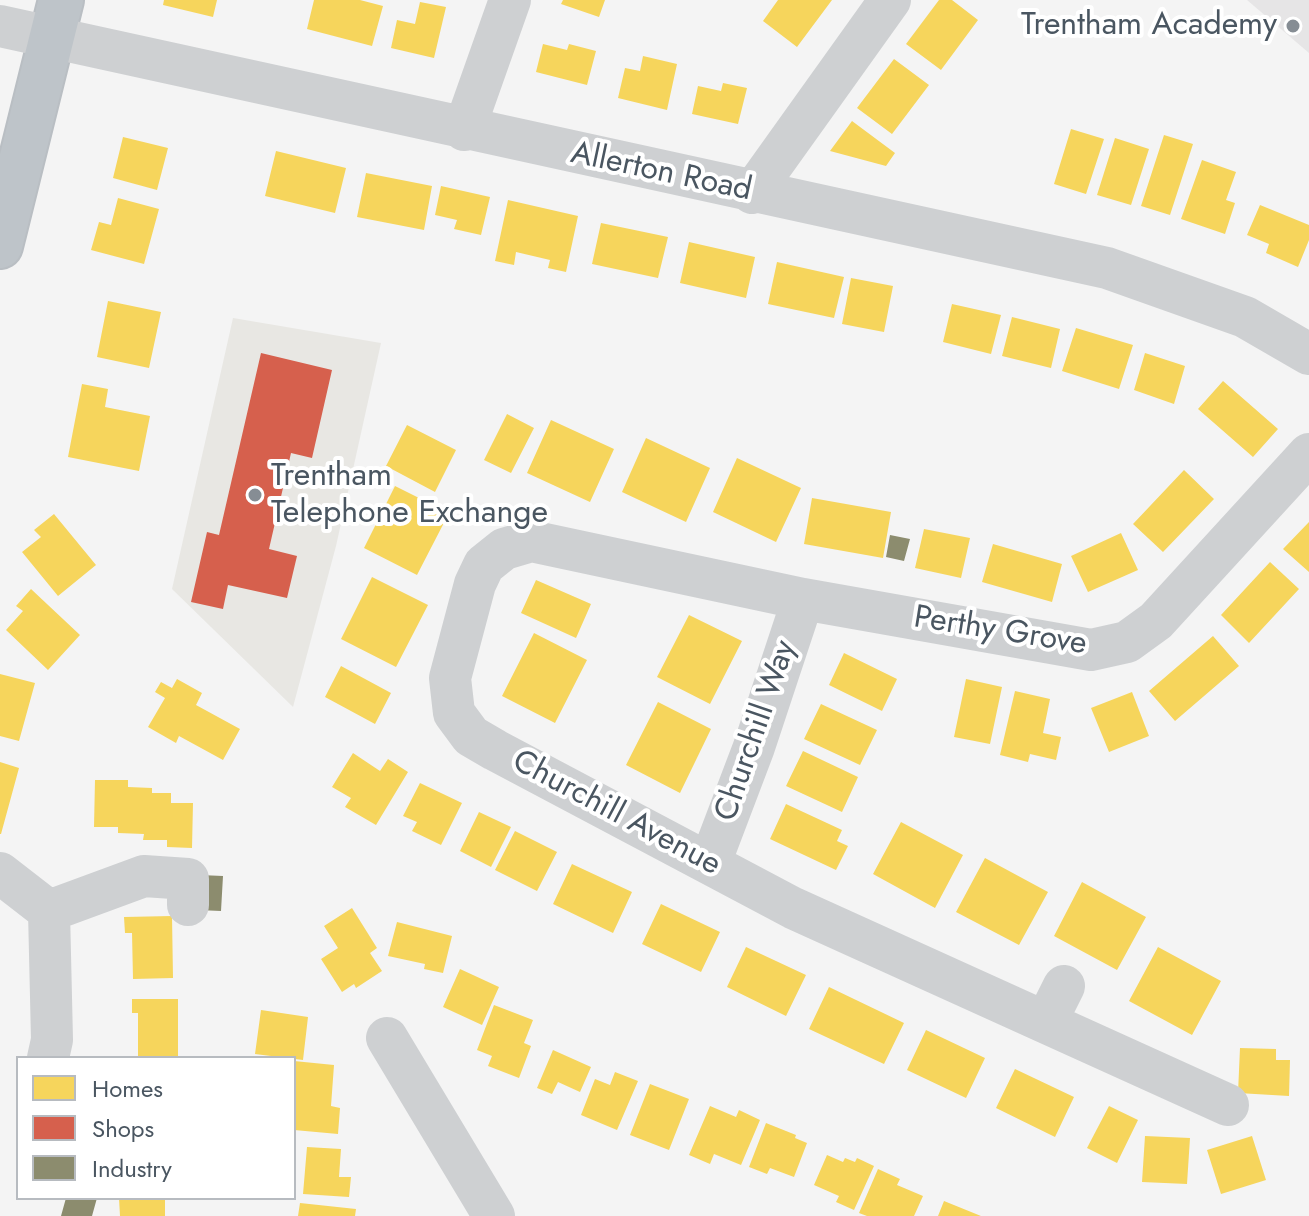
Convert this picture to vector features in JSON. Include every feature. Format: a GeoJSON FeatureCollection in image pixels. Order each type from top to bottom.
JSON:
{"type":"FeatureCollection","features":[{"type":"Feature","properties":{"kind":"highway"},"geometry":{"type":"LineString","coordinates":[[0,246],[56,19]]}},
{"type":"Feature","properties":{"kind":"street"},"geometry":{"type":"LineString","coordinates":[[464,130],[510,0]]}},
{"type":"Feature","properties":{"kind":"street"},"geometry":{"type":"LineString","coordinates":[[752,193],[890,0]]}},
{"type":"Feature","properties":{"kind":"street","name":"Allerton Road"},"geometry":{"type":"LineString","coordinates":[[0,26],[56,19],[464,130],[1107,268],[1245,317],[1309,354]]}},
{"type":"Feature","properties":{"kind":"street","name":"Perthy Grove"},"geometry":{"type":"LineString","coordinates":[[803,599],[1091,650],[1127,642],[1156,621],[1309,454]]}},
{"type":"Feature","properties":{"kind":"street","name":"Churchill Avenue"},"geometry":{"type":"LineString","coordinates":[[803,599],[531,541],[504,549],[484,565],[475,584],[450,678],[454,713],[471,736],[793,908],[1055,1004],[1197,1074],[1228,1105]]}},
{"type":"Feature","properties":{"kind":"street","name":"Churchill Way"},"geometry":{"type":"LineString","coordinates":[[710,863],[754,747],[803,599]]}},
{"type":"Feature","properties":{"kind":"street"},"geometry":{"type":"LineString","coordinates":[[0,873],[49,911]]}},
{"type":"Feature","properties":{"kind":"street"},"geometry":{"type":"LineString","coordinates":[[49,911],[123,881],[144,876],[188,879],[188,905]]}},
{"type":"Feature","properties":{"kind":"street"},"geometry":{"type":"LineString","coordinates":[[48,1056],[52,1040],[49,911]]}},
{"type":"Feature","properties":{"kind":"street"},"geometry":{"type":"LineString","coordinates":[[386,1039],[494,1216]]}},
{"type":"Feature","properties":{"kind":"shaded area","name":"Trentham Academy"},"geometry":{"type":"Polygon","coordinates":[[[1247,0],[1309,0],[1309,53],[1247,0]]]}},
{"type":"Feature","properties":{"kind":"shaded area"},"geometry":{"type":"Polygon","coordinates":[[[233,318],[381,343],[336,546],[293,707],[172,589],[233,318]]]}},
{"type":"Feature","properties":{"kind":"building: Homes"},"geometry":{"type":"Polygon","coordinates":[[[164,0],[217,0],[213,17],[163,5],[164,0]]]}},
{"type":"Feature","properties":{"kind":"building: Homes"},"geometry":{"type":"Polygon","coordinates":[[[314,0],[360,0],[383,6],[372,46],[307,29],[314,0]]]}},
{"type":"Feature","properties":{"kind":"building: Homes"},"geometry":{"type":"Polygon","coordinates":[[[563,0],[605,0],[599,17],[561,4],[563,0]]]}},
{"type":"Feature","properties":{"kind":"building: Homes"},"geometry":{"type":"Polygon","coordinates":[[[778,0],[832,0],[797,47],[763,21],[778,0]]]}},
{"type":"Feature","properties":{"kind":"building: Homes"},"geometry":{"type":"Polygon","coordinates":[[[939,0],[952,0],[978,20],[941,70],[906,44],[939,0]]]}},
{"type":"Feature","properties":{"kind":"building: Homes"},"geometry":{"type":"Polygon","coordinates":[[[420,2],[446,7],[434,58],[391,48],[397,20],[415,24],[420,2]]]}},
{"type":"Feature","properties":{"kind":"building: Homes"},"geometry":{"type":"Polygon","coordinates":[[[543,44],[567,50],[569,44],[596,51],[587,85],[536,72],[543,44]]]}},
{"type":"Feature","properties":{"kind":"building: Homes"},"geometry":{"type":"Polygon","coordinates":[[[643,56],[677,64],[667,110],[618,98],[625,68],[640,71],[643,56]]]}},
{"type":"Feature","properties":{"kind":"building: Homes"},"geometry":{"type":"Polygon","coordinates":[[[894,59],[929,85],[892,134],[857,108],[894,59]]]}},
{"type":"Feature","properties":{"kind":"building: Homes"},"geometry":{"type":"Polygon","coordinates":[[[723,83],[747,88],[738,124],[692,114],[698,86],[721,91],[723,83]]]}},
{"type":"Feature","properties":{"kind":"building: Homes"},"geometry":{"type":"Polygon","coordinates":[[[852,121],[895,153],[886,166],[830,151],[852,121]]]}},
{"type":"Feature","properties":{"kind":"building: Homes"},"geometry":{"type":"Polygon","coordinates":[[[1071,129],[1104,139],[1086,194],[1054,184],[1071,129]]]}},
{"type":"Feature","properties":{"kind":"building: Homes"},"geometry":{"type":"Polygon","coordinates":[[[1164,135],[1193,144],[1170,215],[1141,206],[1164,135]]]}},
{"type":"Feature","properties":{"kind":"building: Homes"},"geometry":{"type":"Polygon","coordinates":[[[123,137],[168,148],[157,190],[113,178],[123,137]]]}},
{"type":"Feature","properties":{"kind":"building: Homes"},"geometry":{"type":"Polygon","coordinates":[[[1115,138],[1149,149],[1131,205],[1097,195],[1115,138]]]}},
{"type":"Feature","properties":{"kind":"building: Homes"},"geometry":{"type":"Polygon","coordinates":[[[276,151],[346,168],[335,213],[265,196],[276,151]]]}},
{"type":"Feature","properties":{"kind":"building: Homes"},"geometry":{"type":"Polygon","coordinates":[[[1202,160],[1236,172],[1226,200],[1235,203],[1225,234],[1181,219],[1202,160]]]}},
{"type":"Feature","properties":{"kind":"building: Homes"},"geometry":{"type":"Polygon","coordinates":[[[366,173],[432,186],[424,230],[357,217],[366,173]]]}},
{"type":"Feature","properties":{"kind":"building: Homes"},"geometry":{"type":"Polygon","coordinates":[[[441,186],[490,197],[481,235],[454,229],[457,220],[435,215],[441,186]]]}},
{"type":"Feature","properties":{"kind":"building: Homes"},"geometry":{"type":"Polygon","coordinates":[[[118,198],[159,209],[144,264],[91,250],[99,222],[111,225],[118,198]]]}},
{"type":"Feature","properties":{"kind":"building: Homes"},"geometry":{"type":"Polygon","coordinates":[[[508,200],[578,216],[566,272],[548,268],[550,260],[516,252],[514,265],[495,261],[508,200]]]}},
{"type":"Feature","properties":{"kind":"building: Homes"},"geometry":{"type":"Polygon","coordinates":[[[1260,205],[1309,225],[1309,240],[1298,267],[1266,253],[1269,244],[1247,235],[1260,205]]]}},
{"type":"Feature","properties":{"kind":"building: Homes"},"geometry":{"type":"Polygon","coordinates":[[[601,223],[668,237],[658,278],[592,264],[601,223]]]}},
{"type":"Feature","properties":{"kind":"building: Homes"},"geometry":{"type":"Polygon","coordinates":[[[689,242],[755,257],[746,298],[680,283],[689,242]]]}},
{"type":"Feature","properties":{"kind":"building: Homes"},"geometry":{"type":"Polygon","coordinates":[[[777,262],[844,277],[834,318],[768,304],[777,262]]]}},
{"type":"Feature","properties":{"kind":"building: Homes"},"geometry":{"type":"Polygon","coordinates":[[[851,278],[893,286],[884,332],[842,324],[851,278]]]}},
{"type":"Feature","properties":{"kind":"building: Homes"},"geometry":{"type":"Polygon","coordinates":[[[108,301],[161,312],[149,368],[97,357],[108,301]]]}},
{"type":"Feature","properties":{"kind":"building: Homes"},"geometry":{"type":"Polygon","coordinates":[[[952,304],[1001,315],[991,354],[943,342],[952,304]]]}},
{"type":"Feature","properties":{"kind":"building: Homes"},"geometry":{"type":"Polygon","coordinates":[[[1012,317],[1060,329],[1051,368],[1002,356],[1012,317]]]}},
{"type":"Feature","properties":{"kind":"building: Homes"},"geometry":{"type":"Polygon","coordinates":[[[1076,328],[1133,345],[1119,389],[1062,371],[1076,328]]]}},
{"type":"Feature","properties":{"kind":"building: Homes"},"geometry":{"type":"Polygon","coordinates":[[[1145,353],[1185,366],[1174,404],[1134,390],[1145,353]]]}},
{"type":"Feature","properties":{"kind":"building: Homes"},"geometry":{"type":"Polygon","coordinates":[[[1223,381],[1278,429],[1253,457],[1198,409],[1223,381]]]}},
{"type":"Feature","properties":{"kind":"building: Homes"},"geometry":{"type":"Polygon","coordinates":[[[82,384],[108,389],[105,407],[150,416],[139,471],[68,457],[82,384]]]}},
{"type":"Feature","properties":{"kind":"building: Homes"},"geometry":{"type":"Polygon","coordinates":[[[507,414],[534,428],[511,473],[484,460],[507,414]]]}},
{"type":"Feature","properties":{"kind":"building: Homes"},"geometry":{"type":"Polygon","coordinates":[[[551,420],[614,449],[590,502],[527,473],[551,420]]]}},
{"type":"Feature","properties":{"kind":"building: Homes"},"geometry":{"type":"Polygon","coordinates":[[[407,425],[456,450],[435,492],[386,466],[407,425]]]}},
{"type":"Feature","properties":{"kind":"building: Homes"},"geometry":{"type":"Polygon","coordinates":[[[646,438],[710,468],[686,522],[622,492],[646,438]]]}},
{"type":"Feature","properties":{"kind":"building: Homes"},"geometry":{"type":"Polygon","coordinates":[[[737,458],[801,488],[776,542],[713,512],[737,458]]]}},
{"type":"Feature","properties":{"kind":"building: Homes"},"geometry":{"type":"Polygon","coordinates":[[[1184,470],[1214,499],[1163,552],[1133,524],[1184,470]]]}},
{"type":"Feature","properties":{"kind":"building: Homes"},"geometry":{"type":"Polygon","coordinates":[[[395,486],[449,513],[417,575],[364,548],[395,486]]]}},
{"type":"Feature","properties":{"kind":"building: Homes"},"geometry":{"type":"Polygon","coordinates":[[[812,498],[891,512],[883,558],[804,544],[812,498]]]}},
{"type":"Feature","properties":{"kind":"building: Homes"},"geometry":{"type":"Polygon","coordinates":[[[54,514],[96,565],[58,596],[22,552],[41,537],[34,530],[54,514]]]}},
{"type":"Feature","properties":{"kind":"building: Homes"},"geometry":{"type":"Polygon","coordinates":[[[1309,522],[1309,572],[1283,549],[1309,522]]]}},
{"type":"Feature","properties":{"kind":"building: Homes"},"geometry":{"type":"Polygon","coordinates":[[[924,529],[970,538],[961,578],[915,568],[924,529]]]}},
{"type":"Feature","properties":{"kind":"building: Homes"},"geometry":{"type":"Polygon","coordinates":[[[1121,533],[1138,570],[1088,592],[1071,556],[1121,533]]]}},
{"type":"Feature","properties":{"kind":"building: Homes"},"geometry":{"type":"Polygon","coordinates":[[[993,544],[1062,564],[1052,602],[982,582],[993,544]]]}},
{"type":"Feature","properties":{"kind":"building: Homes"},"geometry":{"type":"Polygon","coordinates":[[[1270,562],[1299,589],[1249,643],[1221,615],[1270,562]]]}},
{"type":"Feature","properties":{"kind":"building: Homes"},"geometry":{"type":"Polygon","coordinates":[[[372,577],[428,605],[396,667],[341,639],[372,577]]]}},
{"type":"Feature","properties":{"kind":"building: Homes"},"geometry":{"type":"Polygon","coordinates":[[[536,580],[591,604],[576,638],[521,613],[536,580]]]}},
{"type":"Feature","properties":{"kind":"building: Homes"},"geometry":{"type":"Polygon","coordinates":[[[31,589],[80,635],[48,670],[6,630],[23,611],[16,606],[31,589]]]}},
{"type":"Feature","properties":{"kind":"building: Homes"},"geometry":{"type":"Polygon","coordinates":[[[689,615],[742,641],[710,704],[657,677],[689,615]]]}},
{"type":"Feature","properties":{"kind":"building: Homes"},"geometry":{"type":"Polygon","coordinates":[[[534,633],[587,660],[555,723],[502,696],[534,633]]]}},
{"type":"Feature","properties":{"kind":"building: Homes"},"geometry":{"type":"Polygon","coordinates":[[[1213,636],[1239,666],[1175,721],[1149,691],[1213,636]]]}},
{"type":"Feature","properties":{"kind":"building: Homes"},"geometry":{"type":"Polygon","coordinates":[[[844,653],[897,679],[882,711],[829,685],[844,653]]]}},
{"type":"Feature","properties":{"kind":"building: Homes"},"geometry":{"type":"Polygon","coordinates":[[[341,666],[391,693],[375,724],[325,697],[341,666]]]}},
{"type":"Feature","properties":{"kind":"building: Homes"},"geometry":{"type":"Polygon","coordinates":[[[0,674],[35,683],[19,741],[0,736],[0,674]]]}},
{"type":"Feature","properties":{"kind":"building: Homes"},"geometry":{"type":"Polygon","coordinates":[[[177,679],[202,693],[196,705],[240,729],[223,760],[179,736],[176,743],[148,727],[165,698],[155,692],[161,682],[172,688],[177,679]]]}},
{"type":"Feature","properties":{"kind":"building: Homes"},"geometry":{"type":"Polygon","coordinates":[[[966,679],[1002,687],[990,744],[954,737],[966,679]]]}},
{"type":"Feature","properties":{"kind":"building: Homes"},"geometry":{"type":"Polygon","coordinates":[[[1015,691],[1050,699],[1043,733],[1061,737],[1056,760],[1030,754],[1028,762],[1000,755],[1015,691]]]}},
{"type":"Feature","properties":{"kind":"building: Homes"},"geometry":{"type":"Polygon","coordinates":[[[1132,692],[1149,736],[1109,752],[1091,708],[1132,692]]]}},
{"type":"Feature","properties":{"kind":"building: Homes"},"geometry":{"type":"Polygon","coordinates":[[[658,702],[711,729],[680,793],[626,765],[658,702]]]}},
{"type":"Feature","properties":{"kind":"building: Homes"},"geometry":{"type":"Polygon","coordinates":[[[821,704],[877,730],[860,765],[804,739],[821,704]]]}},
{"type":"Feature","properties":{"kind":"building: Homes"},"geometry":{"type":"Polygon","coordinates":[[[803,751],[858,777],[842,812],[786,786],[803,751]]]}},
{"type":"Feature","properties":{"kind":"building: Homes"},"geometry":{"type":"Polygon","coordinates":[[[353,753],[380,771],[388,759],[408,772],[376,825],[345,807],[351,798],[332,787],[353,753]]]}},
{"type":"Feature","properties":{"kind":"building: Homes"},"geometry":{"type":"Polygon","coordinates":[[[0,762],[19,768],[1,834],[0,834],[0,762]]]}},
{"type":"Feature","properties":{"kind":"building: Homes"},"geometry":{"type":"Polygon","coordinates":[[[95,780],[128,780],[128,787],[152,788],[152,793],[171,793],[171,803],[193,803],[192,848],[167,847],[167,840],[143,840],[144,834],[118,833],[118,827],[94,827],[95,780]]]}},
{"type":"Feature","properties":{"kind":"building: Homes"},"geometry":{"type":"Polygon","coordinates":[[[420,783],[462,803],[441,845],[412,831],[417,822],[403,816],[420,783]]]}},
{"type":"Feature","properties":{"kind":"building: Homes"},"geometry":{"type":"Polygon","coordinates":[[[786,804],[842,830],[837,841],[848,846],[836,870],[770,839],[786,804]]]}},
{"type":"Feature","properties":{"kind":"building: Homes"},"geometry":{"type":"Polygon","coordinates":[[[479,812],[511,827],[491,867],[460,851],[479,812]]]}},
{"type":"Feature","properties":{"kind":"building: Homes"},"geometry":{"type":"Polygon","coordinates":[[[901,822],[963,855],[935,908],[873,874],[901,822]]]}},
{"type":"Feature","properties":{"kind":"building: Homes"},"geometry":{"type":"Polygon","coordinates":[[[515,831],[557,852],[537,891],[495,870],[515,831]]]}},
{"type":"Feature","properties":{"kind":"building: Homes"},"geometry":{"type":"Polygon","coordinates":[[[985,858],[1048,892],[1019,945],[956,912],[985,858]]]}},
{"type":"Feature","properties":{"kind":"building: Homes"},"geometry":{"type":"Polygon","coordinates":[[[572,864],[632,892],[613,933],[553,904],[572,864]]]}},
{"type":"Feature","properties":{"kind":"building: Homes"},"geometry":{"type":"Polygon","coordinates":[[[1082,882],[1146,917],[1117,970],[1054,936],[1082,882]]]}},
{"type":"Feature","properties":{"kind":"building: Homes"},"geometry":{"type":"Polygon","coordinates":[[[661,904],[720,932],[701,972],[642,944],[661,904]]]}},
{"type":"Feature","properties":{"kind":"building: Homes"},"geometry":{"type":"Polygon","coordinates":[[[352,908],[377,948],[370,953],[382,971],[356,988],[354,984],[342,992],[321,959],[338,948],[324,926],[352,908]]]}},
{"type":"Feature","properties":{"kind":"building: Homes"},"geometry":{"type":"Polygon","coordinates":[[[172,916],[173,978],[133,979],[132,933],[125,933],[124,917],[172,916]]]}},
{"type":"Feature","properties":{"kind":"building: Homes"},"geometry":{"type":"Polygon","coordinates":[[[397,922],[452,936],[443,973],[424,969],[425,964],[388,956],[397,922]]]}},
{"type":"Feature","properties":{"kind":"building: Homes"},"geometry":{"type":"Polygon","coordinates":[[[746,947],[806,975],[786,1016],[727,987],[746,947]]]}},
{"type":"Feature","properties":{"kind":"building: Homes"},"geometry":{"type":"Polygon","coordinates":[[[1158,947],[1221,981],[1192,1035],[1129,1001],[1158,947]]]}},
{"type":"Feature","properties":{"kind":"building: Homes"},"geometry":{"type":"Polygon","coordinates":[[[460,969],[499,987],[482,1025],[443,1007],[460,969]]]}},
{"type":"Feature","properties":{"kind":"building: Homes"},"geometry":{"type":"Polygon","coordinates":[[[829,987],[904,1023],[884,1064],[809,1029],[829,987]]]}},
{"type":"Feature","properties":{"kind":"building: Homes"},"geometry":{"type":"Polygon","coordinates":[[[132,999],[178,999],[178,1056],[138,1056],[138,1013],[132,1013],[132,999]]]}},
{"type":"Feature","properties":{"kind":"building: Homes"},"geometry":{"type":"Polygon","coordinates":[[[494,1005],[533,1020],[524,1043],[531,1046],[519,1078],[488,1066],[492,1056],[477,1050],[494,1005]]]}},
{"type":"Feature","properties":{"kind":"building: Homes"},"geometry":{"type":"Polygon","coordinates":[[[261,1010],[308,1017],[303,1060],[296,1059],[296,1056],[255,1054],[261,1010]]]}},
{"type":"Feature","properties":{"kind":"building: Homes"},"geometry":{"type":"Polygon","coordinates":[[[926,1030],[985,1058],[966,1098],[907,1070],[926,1030]]]}},
{"type":"Feature","properties":{"kind":"building: Homes"},"geometry":{"type":"Polygon","coordinates":[[[1240,1048],[1276,1049],[1276,1060],[1290,1060],[1289,1096],[1238,1093],[1240,1048]]]}},
{"type":"Feature","properties":{"kind":"building: Homes"},"geometry":{"type":"Polygon","coordinates":[[[553,1050],[591,1067],[580,1092],[558,1082],[552,1094],[537,1088],[553,1050]]]}},
{"type":"Feature","properties":{"kind":"building: Homes"},"geometry":{"type":"Polygon","coordinates":[[[296,1061],[334,1065],[331,1106],[340,1108],[338,1134],[296,1130],[296,1061]]]}},
{"type":"Feature","properties":{"kind":"building: Homes"},"geometry":{"type":"Polygon","coordinates":[[[1015,1069],[1074,1097],[1055,1137],[996,1108],[1015,1069]]]}},
{"type":"Feature","properties":{"kind":"building: Homes"},"geometry":{"type":"Polygon","coordinates":[[[615,1072],[638,1081],[617,1130],[581,1115],[595,1079],[610,1085],[615,1072]]]}},
{"type":"Feature","properties":{"kind":"building: Homes"},"geometry":{"type":"Polygon","coordinates":[[[650,1084],[689,1099],[669,1150],[630,1135],[650,1084]]]}},
{"type":"Feature","properties":{"kind":"building: Homes"},"geometry":{"type":"Polygon","coordinates":[[[710,1106],[736,1117],[739,1110],[760,1120],[741,1165],[714,1154],[710,1164],[689,1155],[710,1106]]]}},
{"type":"Feature","properties":{"kind":"building: Homes"},"geometry":{"type":"Polygon","coordinates":[[[1109,1106],[1138,1120],[1117,1163],[1087,1148],[1109,1106]]]}},
{"type":"Feature","properties":{"kind":"building: Homes"},"geometry":{"type":"Polygon","coordinates":[[[766,1123],[807,1143],[794,1177],[770,1168],[767,1174],[749,1167],[766,1123]]]}},
{"type":"Feature","properties":{"kind":"building: Homes"},"geometry":{"type":"Polygon","coordinates":[[[1145,1136],[1190,1138],[1187,1184],[1142,1182],[1145,1136]]]}},
{"type":"Feature","properties":{"kind":"building: Homes"},"geometry":{"type":"Polygon","coordinates":[[[1252,1136],[1266,1180],[1221,1194],[1207,1150],[1252,1136]]]}},
{"type":"Feature","properties":{"kind":"building: Homes"},"geometry":{"type":"Polygon","coordinates":[[[307,1147],[341,1149],[339,1177],[351,1177],[349,1197],[303,1194],[307,1147]]]}},
{"type":"Feature","properties":{"kind":"building: Homes"},"geometry":{"type":"Polygon","coordinates":[[[827,1155],[843,1162],[845,1158],[855,1162],[857,1158],[874,1166],[854,1210],[836,1202],[839,1196],[814,1185],[827,1155]]]}},
{"type":"Feature","properties":{"kind":"building: Homes"},"geometry":{"type":"Polygon","coordinates":[[[878,1169],[900,1179],[897,1185],[923,1196],[914,1216],[867,1216],[859,1213],[878,1169]]]}},
{"type":"Feature","properties":{"kind":"building: Homes"},"geometry":{"type":"Polygon","coordinates":[[[119,1200],[165,1200],[165,1216],[120,1216],[119,1200]]]}},
{"type":"Feature","properties":{"kind":"building: Homes"},"geometry":{"type":"Polygon","coordinates":[[[944,1201],[981,1216],[938,1216],[944,1201]]]}},
{"type":"Feature","properties":{"kind":"building: Homes"},"geometry":{"type":"Polygon","coordinates":[[[300,1203],[356,1209],[355,1216],[298,1216],[300,1203]]]}},
{"type":"Feature","properties":{"kind":"building: Shops","name":"Trentham Telephone Exchange"},"geometry":{"type":"Polygon","coordinates":[[[261,353],[332,370],[312,458],[291,453],[269,549],[297,556],[287,598],[228,585],[223,609],[191,602],[207,532],[219,535],[261,353]]]}},
{"type":"Feature","properties":{"kind":"building: Industry"},"geometry":{"type":"Polygon","coordinates":[[[890,535],[910,539],[904,561],[886,557],[890,535]]]}},
{"type":"Feature","properties":{"kind":"building: Industry"},"geometry":{"type":"Polygon","coordinates":[[[200,875],[223,876],[221,911],[198,910],[200,875]]]}},
{"type":"Feature","properties":{"kind":"building: Industry"},"geometry":{"type":"Polygon","coordinates":[[[65,1200],[96,1200],[92,1216],[61,1216],[65,1200]]]}},
{"type":"Feature","properties":{"kind":"place","name":"Trentham Academy"},"geometry":{"type":"Point","coordinates":[1293,26]}},
{"type":"Feature","properties":{"kind":"place","name":"Trentham Telephone Exchange"},"geometry":{"type":"Point","coordinates":[255,495]}}]}
